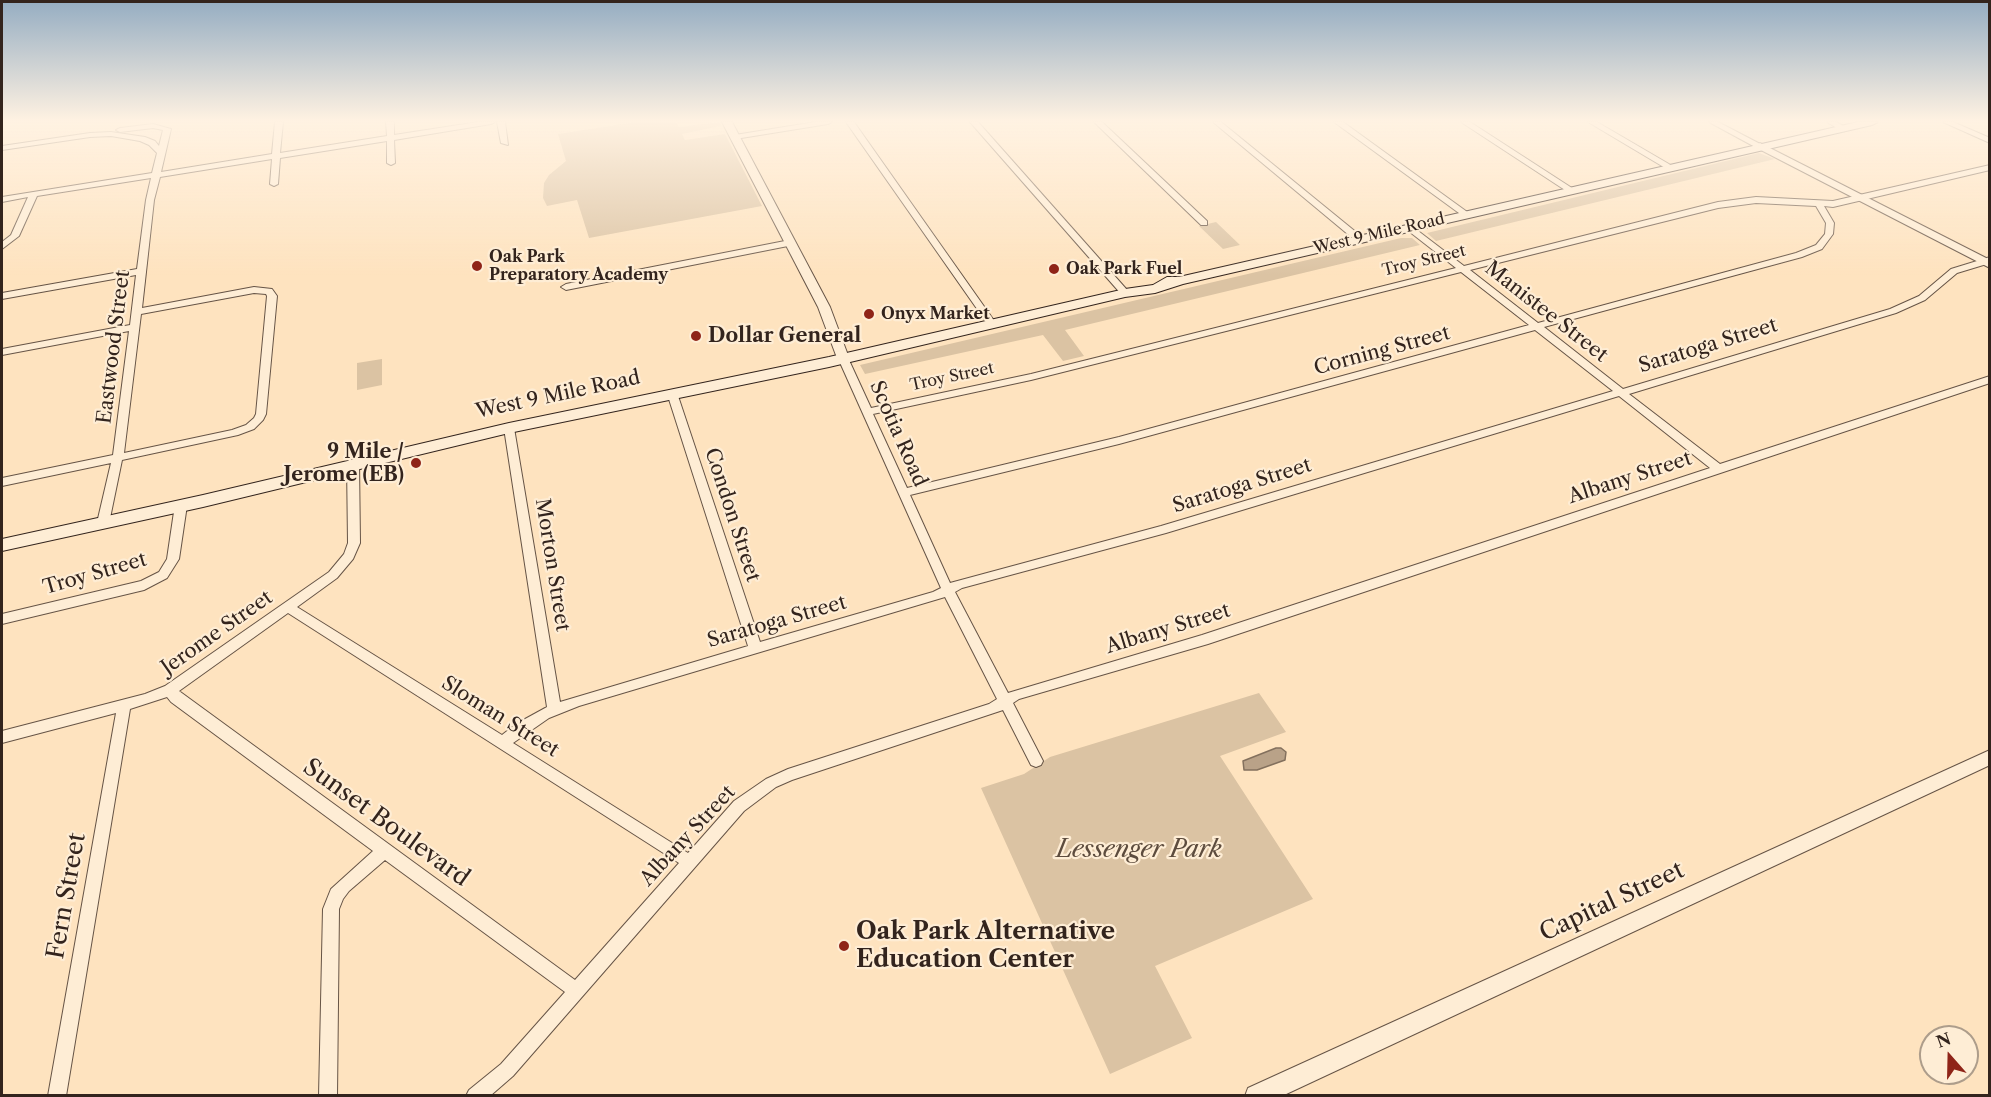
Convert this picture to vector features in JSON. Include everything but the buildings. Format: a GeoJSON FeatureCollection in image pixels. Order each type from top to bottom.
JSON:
{"type":"FeatureCollection","features":[{"type":"Feature","properties":{"kind":"main road","name":"West 9 Mile Road"},"geometry":{"type":"LineString","coordinates":[[2,545],[181,506],[353,463],[509,428],[843,358],[1125,293],[1155,289],[1179,281],[1466,214],[1575,189],[1617,182],[1619,179],[1644,173]]}},
{"type":"Feature","properties":{"kind":"street"},"geometry":{"type":"LineString","coordinates":[[2,199],[167,173]]}},
{"type":"Feature","properties":{"kind":"street"},"geometry":{"type":"LineString","coordinates":[[273,184],[274,173]]}},
{"type":"Feature","properties":{"kind":"street","name":"Scotia Road"},"geometry":{"type":"LineString","coordinates":[[754,173],[831,323],[843,358],[948,590],[1036,761]]}},
{"type":"Feature","properties":{"kind":"street"},"geometry":{"type":"LineString","coordinates":[[886,173],[992,324]]}},
{"type":"Feature","properties":{"kind":"street"},"geometry":{"type":"LineString","coordinates":[[1019,173],[1125,293]]}},
{"type":"Feature","properties":{"kind":"street"},"geometry":{"type":"LineString","coordinates":[[1152,173],[1204,223]]}},
{"type":"Feature","properties":{"kind":"street"},"geometry":{"type":"LineString","coordinates":[[1279,173],[1359,239]]}},
{"type":"Feature","properties":{"kind":"street"},"geometry":{"type":"LineString","coordinates":[[1409,173],[1466,214]]}},
{"type":"Feature","properties":{"kind":"street"},"geometry":{"type":"LineString","coordinates":[[1549,173],[1575,189]]}},
{"type":"Feature","properties":{"kind":"street"},"geometry":{"type":"LineString","coordinates":[[1813,173],[1988,262]]}},
{"type":"Feature","properties":{"kind":"street","name":"Troy Street"},"geometry":{"type":"LineString","coordinates":[[868,412],[1031,377],[1718,205],[1756,200],[1833,204],[1964,173]]}},
{"type":"Feature","properties":{"kind":"street","name":"Eastwood Street"},"geometry":{"type":"LineString","coordinates":[[103,523],[117,458],[150,200],[156,175]]}},
{"type":"Feature","properties":{"kind":"street"},"geometry":{"type":"LineString","coordinates":[[2,246],[15,236],[34,194]]}},
{"type":"Feature","properties":{"kind":"street","name":"Corning Street"},"geometry":{"type":"LineString","coordinates":[[904,493],[1119,440],[1813,250],[1827,238],[1831,229],[1828,216],[1819,204]]}},
{"type":"Feature","properties":{"kind":"street","name":"Manistee Street"},"geometry":{"type":"LineString","coordinates":[[1409,228],[1719,469]]}},
{"type":"Feature","properties":{"kind":"street"},"geometry":{"type":"LineString","coordinates":[[566,287],[790,243]]}},
{"type":"Feature","properties":{"kind":"street","name":"Saratoga Street"},"geometry":{"type":"LineString","coordinates":[[504,742],[521,728],[554,709],[937,596],[958,584],[1196,521],[1903,308],[1922,298],[1954,271],[1988,262]]}},
{"type":"Feature","properties":{"kind":"street"},"geometry":{"type":"LineString","coordinates":[[2,296],[141,271]]}},
{"type":"Feature","properties":{"kind":"street"},"geometry":{"type":"LineString","coordinates":[[2,482],[234,433],[255,424],[261,414],[272,296],[269,291],[254,290],[136,312]]}},
{"type":"Feature","properties":{"kind":"street"},"geometry":{"type":"LineString","coordinates":[[2,352],[135,327]]}},
{"type":"Feature","properties":{"kind":"street","name":"Albany Street"},"geometry":{"type":"LineString","coordinates":[[475,1095],[507,1070],[740,806],[771,783],[788,775],[994,708],[1015,694],[1214,637],[1989,379]]}},
{"type":"Feature","properties":{"kind":"street","name":"Condon Street"},"geometry":{"type":"LineString","coordinates":[[672,393],[756,649]]}},
{"type":"Feature","properties":{"kind":"street","name":"Morton Street"},"geometry":{"type":"LineString","coordinates":[[509,428],[554,709]]}},
{"type":"Feature","properties":{"kind":"street","name":"Jerome Street"},"geometry":{"type":"LineString","coordinates":[[2,737],[170,690],[333,575],[350,556],[354,543],[353,463]]}},
{"type":"Feature","properties":{"kind":"street","name":"Troy Street"},"geometry":{"type":"LineString","coordinates":[[2,620],[144,585],[163,575],[173,559],[181,506]]}},
{"type":"Feature","properties":{"kind":"street","name":"Sloman Street"},"geometry":{"type":"LineString","coordinates":[[288,607],[690,862]]}},
{"type":"Feature","properties":{"kind":"street","name":"Sunset Boulevard"},"geometry":{"type":"LineString","coordinates":[[170,690],[185,705],[577,991]]}},
{"type":"Feature","properties":{"kind":"street","name":"Fern Street"},"geometry":{"type":"LineString","coordinates":[[57,1095],[124,704]]}},
{"type":"Feature","properties":{"kind":"street","name":"Capital Street"},"geometry":{"type":"LineString","coordinates":[[1256,1095],[1989,757]]}},
{"type":"Feature","properties":{"kind":"street"},"geometry":{"type":"LineString","coordinates":[[328,1095],[331,909],[337,894],[344,886],[385,850]]}},
{"type":"Feature","properties":{"kind":"green space"},"geometry":{"type":"Polygon","coordinates":[[[745,173],[762,206],[589,238],[577,200],[547,206],[543,198],[544,183],[549,175],[745,173]]]}},
{"type":"Feature","properties":{"kind":"green space"},"geometry":{"type":"Polygon","coordinates":[[[1675,173],[1716,173],[1436,241],[1427,233],[1675,173]]]}},
{"type":"Feature","properties":{"kind":"green space"},"geometry":{"type":"Polygon","coordinates":[[[1216,222],[1240,245],[1223,249],[1199,226],[1216,222]]]}},
{"type":"Feature","properties":{"kind":"green space"},"geometry":{"type":"Polygon","coordinates":[[[1401,238],[1412,238],[1420,245],[1065,330],[1084,356],[1063,361],[1043,335],[865,374],[860,365],[1401,238]]]}},
{"type":"Feature","properties":{"kind":"green space"},"geometry":{"type":"Polygon","coordinates":[[[382,359],[382,385],[357,390],[357,363],[382,359]]]}},
{"type":"Feature","properties":{"kind":"green space","name":"Lessenger Park"},"geometry":{"type":"Polygon","coordinates":[[[1259,693],[1286,732],[1220,756],[1313,899],[1155,966],[1192,1038],[1110,1074],[981,788],[1024,774],[1050,757],[1259,693]]]}},
{"type":"Feature","properties":{"kind":"shaded area"},"geometry":{"type":"Polygon","coordinates":[[[1281,748],[1286,752],[1285,760],[1257,770],[1244,770],[1243,761],[1281,748]]]}},
{"type":"Feature","properties":{"kind":"place","name":"Oak Park Preparatory Academy"},"geometry":{"type":"Point","coordinates":[477,266]}},
{"type":"Feature","properties":{"kind":"place","name":"Oak Park Fuel"},"geometry":{"type":"Point","coordinates":[1054,269]}},
{"type":"Feature","properties":{"kind":"place","name":"Onyx Market"},"geometry":{"type":"Point","coordinates":[869,314]}},
{"type":"Feature","properties":{"kind":"place","name":"Dollar General"},"geometry":{"type":"Point","coordinates":[696,336]}},
{"type":"Feature","properties":{"kind":"place","name":"9 Mile / Jerome (EB)"},"geometry":{"type":"Point","coordinates":[416,463]}},
{"type":"Feature","properties":{"kind":"place","name":"Oak Park Alternative Education Center"},"geometry":{"type":"Point","coordinates":[844,946]}}]}
